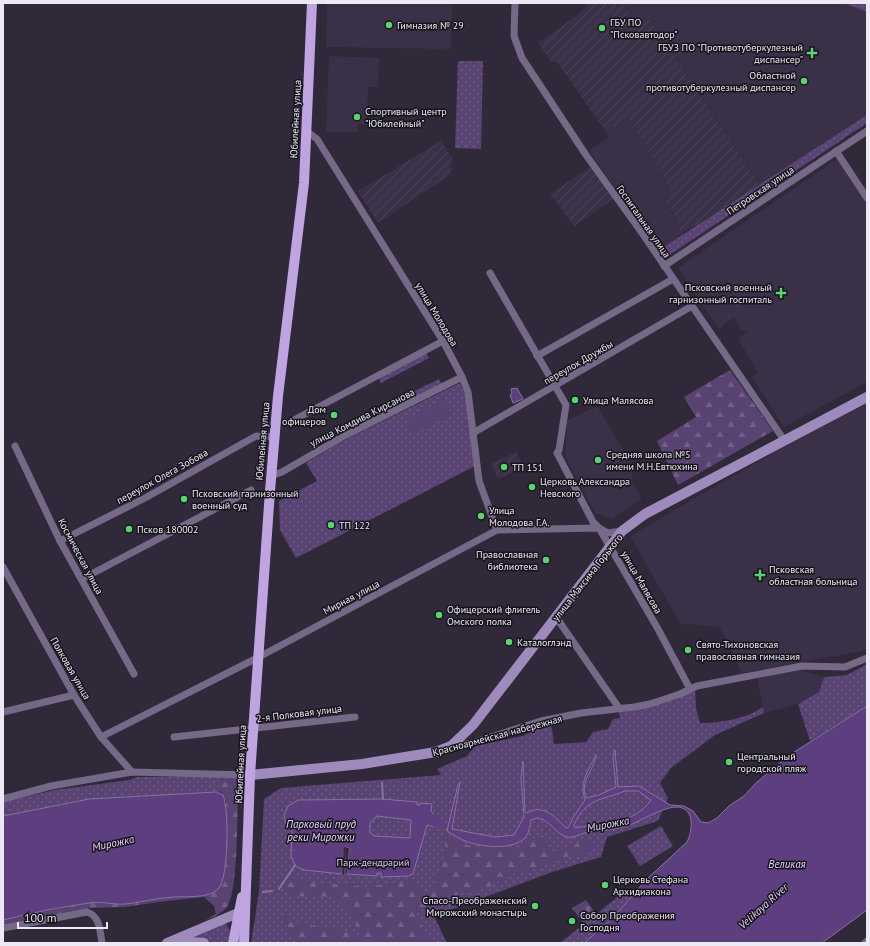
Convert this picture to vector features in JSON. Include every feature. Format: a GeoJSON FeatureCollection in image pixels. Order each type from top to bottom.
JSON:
{"type":"FeatureCollection","features":[{"type":"Feature","properties":{"kind":"main road","name":"Юбилейная улица"},"geometry":{"type":"LineString","coordinates":[[244,943],[250,775],[271,476],[274,437],[304,183],[312,3]]}},
{"type":"Feature","properties":{"kind":"main road","name":"улица Максима Горького"},"geometry":{"type":"LineString","coordinates":[[451,746],[473,725],[622,531],[645,514],[867,397]]}},
{"type":"Feature","properties":{"kind":"main road","name":"Красноармейская набережная"},"geometry":{"type":"LineString","coordinates":[[250,775],[362,764],[418,755],[451,746]]}},
{"type":"Feature","properties":{"kind":"main road","name":"Юбилейная улица"},"geometry":{"type":"LineString","coordinates":[[233,943],[238,913],[246,881]]}},
{"type":"Feature","properties":{"kind":"main road"},"geometry":{"type":"LineString","coordinates":[[170,942],[238,913]]}},
{"type":"Feature","properties":{"kind":"main road"},"geometry":{"type":"LineString","coordinates":[[170,942],[204,943]]}},
{"type":"Feature","properties":{"kind":"street","name":"Госпитальная улица"},"geometry":{"type":"LineString","coordinates":[[515,3],[514,36],[522,58],[590,161],[784,440]]}},
{"type":"Feature","properties":{"kind":"street","name":"улица Молодова"},"geometry":{"type":"LineString","coordinates":[[306,131],[317,139],[443,341],[462,377],[468,392],[479,481],[497,530]]}},
{"type":"Feature","properties":{"kind":"street","name":"Петровская улица"},"geometry":{"type":"LineString","coordinates":[[664,266],[867,131]]}},
{"type":"Feature","properties":{"kind":"street"},"geometry":{"type":"LineString","coordinates":[[836,151],[867,198]]}},
{"type":"Feature","properties":{"kind":"street","name":"улица Малясова"},"geometry":{"type":"LineString","coordinates":[[490,273],[566,404],[559,450],[557,453],[593,522],[599,528],[610,546],[658,629],[690,689]]}},
{"type":"Feature","properties":{"kind":"street"},"geometry":{"type":"LineString","coordinates":[[537,356],[673,279]]}},
{"type":"Feature","properties":{"kind":"street","name":"переулок Дружбы"},"geometry":{"type":"LineString","coordinates":[[473,434],[692,306]]}},
{"type":"Feature","properties":{"kind":"street"},"geometry":{"type":"LineString","coordinates":[[292,421],[443,341]]}},
{"type":"Feature","properties":{"kind":"street","name":"улица Комдива Кирсанова"},"geometry":{"type":"LineString","coordinates":[[271,476],[282,472],[344,436],[462,377]]}},
{"type":"Feature","properties":{"kind":"street","name":"переулок Олега Зобова"},"geometry":{"type":"LineString","coordinates":[[60,541],[145,498],[256,436],[274,437]]}},
{"type":"Feature","properties":{"kind":"street","name":"Космическая улица"},"geometry":{"type":"LineString","coordinates":[[15,446],[60,541],[134,674]]}},
{"type":"Feature","properties":{"kind":"street"},"geometry":{"type":"LineString","coordinates":[[82,579],[251,490]]}},
{"type":"Feature","properties":{"kind":"street","name":"Мирная улица"},"geometry":{"type":"LineString","coordinates":[[101,737],[259,657],[497,530],[599,528],[608,533],[622,531]]}},
{"type":"Feature","properties":{"kind":"street","name":"Полковая улица"},"geometry":{"type":"LineString","coordinates":[[3,567],[6,579],[74,695],[101,737],[132,772]]}},
{"type":"Feature","properties":{"kind":"street"},"geometry":{"type":"LineString","coordinates":[[556,617],[619,708]]}},
{"type":"Feature","properties":{"kind":"street","name":"Красноармейская набережная"},"geometry":{"type":"LineString","coordinates":[[451,746],[472,743],[541,721],[581,713],[650,704],[690,689],[802,666],[845,667],[867,658]]}},
{"type":"Feature","properties":{"kind":"street"},"geometry":{"type":"LineString","coordinates":[[3,712],[74,695]]}},
{"type":"Feature","properties":{"kind":"street","name":"2-я Полковая улица"},"geometry":{"type":"LineString","coordinates":[[174,737],[254,729],[355,716]]}},
{"type":"Feature","properties":{"kind":"street","name":"Красноармейская набережная"},"geometry":{"type":"LineString","coordinates":[[3,799],[51,786],[132,772],[250,775]]}},
{"type":"Feature","properties":{"kind":"street"},"geometry":{"type":"LineString","coordinates":[[3,928],[87,912],[95,916],[97,920],[102,943]]}},
{"type":"Feature","properties":{"kind":"shaded area","name":"Гимназия № 29"},"geometry":{"type":"Polygon","coordinates":[[[327,3],[452,3],[451,49],[326,47],[327,3]]]}},
{"type":"Feature","properties":{"kind":"shaded area"},"geometry":{"type":"Polygon","coordinates":[[[588,3],[623,3],[637,23],[649,18],[760,185],[681,234],[675,225],[679,223],[664,200],[670,193],[660,170],[627,117],[606,132],[557,62],[551,62],[538,43],[579,14],[588,3]]]}},
{"type":"Feature","properties":{"kind":"shaded area","name":"ГБУЗ ПО \"Противотуберкулезный диспансер\""},"geometry":{"type":"Polygon","coordinates":[[[623,3],[844,3],[867,12],[867,115],[760,185],[649,18],[637,23],[623,3]]]}},
{"type":"Feature","properties":{"kind":"shaded area"},"geometry":{"type":"Polygon","coordinates":[[[329,56],[379,58],[378,87],[368,87],[367,124],[358,124],[358,132],[326,132],[329,56]]]}},
{"type":"Feature","properties":{"kind":"shaded area"},"geometry":{"type":"Polygon","coordinates":[[[627,117],[660,170],[670,193],[664,200],[679,224],[675,225],[681,234],[665,246],[665,258],[589,151],[609,137],[606,132],[627,117]]]}},
{"type":"Feature","properties":{"kind":"shaded area"},"geometry":{"type":"Polygon","coordinates":[[[441,141],[452,158],[451,174],[378,223],[358,191],[441,141]]]}},
{"type":"Feature","properties":{"kind":"shaded area","name":"Псковский военный гарнизонный госпиталь"},"geometry":{"type":"Polygon","coordinates":[[[837,159],[867,204],[867,382],[784,427],[752,377],[758,373],[738,338],[748,332],[741,331],[734,317],[719,329],[678,268],[837,159]]]}},
{"type":"Feature","properties":{"kind":"shaded area"},"geometry":{"type":"Polygon","coordinates":[[[590,167],[613,199],[574,226],[550,194],[590,167]]]}},
{"type":"Feature","properties":{"kind":"shaded area","name":"Псковская областная больница"},"geometry":{"type":"Polygon","coordinates":[[[867,402],[867,650],[741,673],[730,645],[719,627],[687,624],[681,625],[630,536],[778,450],[867,402]]]}},
{"type":"Feature","properties":{"kind":"shaded area","name":"Средняя школа №5 имени М.Н.Евтюхина"},"geometry":{"type":"Polygon","coordinates":[[[597,406],[635,470],[631,473],[633,477],[631,479],[641,499],[612,519],[595,513],[565,456],[567,421],[597,406]]]}},
{"type":"Feature","properties":{"kind":"shaded area"},"geometry":{"type":"Polygon","coordinates":[[[516,452],[524,467],[498,479],[491,464],[516,452]]]}},
{"type":"Feature","properties":{"kind":"shaded area"},"geometry":{"type":"Polygon","coordinates":[[[797,669],[824,677],[819,692],[798,704],[764,713],[757,678],[797,669]]]}},
{"type":"Feature","properties":{"kind":"green space"},"geometry":{"type":"Polygon","coordinates":[[[844,3],[866,3],[867,12],[844,3]]]}},
{"type":"Feature","properties":{"kind":"green space"},"geometry":{"type":"Polygon","coordinates":[[[458,61],[483,61],[481,149],[455,148],[458,61]]]}},
{"type":"Feature","properties":{"kind":"green space"},"geometry":{"type":"Polygon","coordinates":[[[867,115],[867,123],[665,258],[665,246],[867,115]]]}},
{"type":"Feature","properties":{"kind":"green space"},"geometry":{"type":"Polygon","coordinates":[[[425,351],[429,358],[381,383],[378,376],[425,351]]]}},
{"type":"Feature","properties":{"kind":"green space"},"geometry":{"type":"Polygon","coordinates":[[[730,370],[773,431],[678,485],[657,441],[696,417],[684,397],[730,370]]]}},
{"type":"Feature","properties":{"kind":"green space"},"geometry":{"type":"Polygon","coordinates":[[[439,379],[443,387],[393,412],[390,403],[439,379]]]}},
{"type":"Feature","properties":{"kind":"green space"},"geometry":{"type":"Polygon","coordinates":[[[460,383],[465,394],[475,466],[296,558],[280,530],[279,501],[317,481],[306,463],[339,443],[460,383]]]}},
{"type":"Feature","properties":{"kind":"green space"},"geometry":{"type":"Polygon","coordinates":[[[445,400],[452,414],[413,434],[406,420],[445,400]]]}},
{"type":"Feature","properties":{"kind":"green space"},"geometry":{"type":"Polygon","coordinates":[[[867,664],[867,706],[810,741],[798,704],[819,692],[824,677],[847,675],[867,664]]]}},
{"type":"Feature","properties":{"kind":"green space","name":"Парк-дендрарий"},"geometry":{"type":"Polygon","coordinates":[[[695,691],[696,708],[700,723],[733,720],[749,715],[763,707],[764,713],[715,735],[671,768],[660,783],[668,798],[658,821],[607,837],[601,857],[552,872],[434,916],[447,943],[251,943],[259,892],[264,799],[281,788],[441,775],[437,769],[467,756],[475,746],[523,736],[551,722],[554,744],[586,742],[593,732],[608,729],[613,719],[620,718],[618,710],[695,691]]]}},
{"type":"Feature","properties":{"kind":"green space"},"geometry":{"type":"Polygon","coordinates":[[[220,776],[240,779],[238,783],[221,779],[220,792],[223,795],[215,792],[89,799],[3,816],[3,802],[55,790],[130,780],[137,777],[220,776]]]}},
{"type":"Feature","properties":{"kind":"green space"},"geometry":{"type":"Polygon","coordinates":[[[221,779],[238,783],[238,797],[236,855],[233,887],[231,899],[227,907],[219,914],[204,921],[216,914],[214,906],[204,897],[125,907],[91,908],[3,924],[3,920],[91,902],[124,904],[157,898],[224,870],[226,801],[218,786],[221,779]]]}},
{"type":"Feature","properties":{"kind":"green space"},"geometry":{"type":"Polygon","coordinates":[[[661,826],[673,846],[640,866],[627,846],[661,826]]]}},
{"type":"Feature","properties":{"kind":"green space"},"geometry":{"type":"Polygon","coordinates":[[[446,833],[473,848],[496,850],[518,847],[540,836],[543,836],[552,851],[564,850],[584,839],[597,843],[589,852],[515,874],[485,889],[462,893],[436,907],[431,905],[416,912],[416,918],[435,943],[296,943],[282,920],[286,916],[301,924],[335,928],[360,936],[348,906],[343,907],[339,902],[326,897],[290,897],[281,886],[282,880],[286,876],[320,884],[346,884],[362,887],[414,880],[422,890],[427,893],[433,893],[435,880],[444,859],[446,833]]]}},
{"type":"Feature","properties":{"kind":"green space"},"geometry":{"type":"Polygon","coordinates":[[[620,895],[633,895],[611,920],[584,943],[560,943],[620,895]]]}},
{"type":"Feature","properties":{"kind":"green space"},"geometry":{"type":"Polygon","coordinates":[[[586,900],[596,914],[584,924],[572,908],[586,900]]]}},
{"type":"Feature","properties":{"kind":"green space"},"geometry":{"type":"Polygon","coordinates":[[[226,923],[230,931],[228,943],[216,943],[191,937],[226,923]]]}},
{"type":"Feature","properties":{"kind":"water"},"geometry":{"type":"Polygon","coordinates":[[[517,388],[523,399],[513,403],[510,395],[512,393],[511,389],[517,388]]]}},
{"type":"Feature","properties":{"kind":"water","name":"Великая"},"geometry":{"type":"Polygon","coordinates":[[[867,706],[867,910],[822,943],[584,943],[611,920],[647,879],[687,842],[691,827],[690,816],[684,809],[678,807],[667,809],[624,827],[588,832],[573,837],[568,837],[559,833],[542,819],[537,818],[531,820],[525,838],[512,845],[504,846],[486,846],[469,842],[447,831],[460,782],[452,829],[495,837],[514,835],[524,817],[521,778],[523,761],[525,812],[527,813],[533,810],[543,810],[568,828],[585,800],[583,788],[585,777],[596,755],[584,786],[586,798],[599,795],[616,787],[613,757],[615,750],[618,787],[639,786],[670,805],[684,806],[693,811],[701,822],[708,823],[717,818],[729,806],[744,796],[756,783],[788,756],[867,706]],[[625,791],[601,799],[589,805],[579,816],[574,825],[575,828],[616,822],[636,814],[651,800],[638,791],[625,791]]]}},
{"type":"Feature","properties":{"kind":"water"},"geometry":{"type":"Polygon","coordinates":[[[216,792],[223,795],[225,802],[227,843],[222,883],[214,892],[203,896],[168,898],[126,904],[98,902],[89,903],[46,910],[3,920],[3,816],[89,799],[216,792]]]}},
{"type":"Feature","properties":{"kind":"water","name":"Парковый пруд реки Мирожки"},"geometry":{"type":"Polygon","coordinates":[[[383,799],[417,802],[417,805],[420,805],[420,803],[432,804],[431,811],[436,822],[435,827],[427,825],[413,874],[408,876],[381,877],[381,873],[377,873],[377,876],[347,874],[349,848],[345,847],[342,874],[304,870],[295,866],[291,856],[292,831],[291,827],[286,824],[284,815],[288,806],[298,800],[383,799]],[[377,816],[370,823],[370,832],[374,836],[410,838],[411,820],[377,816]]]}},
{"type":"Feature","properties":{"kind":"pier"},"geometry":{"type":"Polygon","coordinates":[[[344,847],[349,848],[347,874],[346,849],[344,874],[342,874],[344,847]]]}},
{"type":"Feature","properties":{"kind":"waterway"},"geometry":{"type":"LineString","coordinates":[[382,783],[383,799]]}},
{"type":"Feature","properties":{"kind":"waterway","name":"Мирожка"},"geometry":{"type":"LineString","coordinates":[[423,816],[439,823]]}},
{"type":"Feature","properties":{"kind":"waterway"},"geometry":{"type":"LineString","coordinates":[[279,889],[295,865]]}},
{"type":"Feature","properties":{"kind":"waterway"},"geometry":{"type":"LineString","coordinates":[[263,892],[272,891]]}},
{"type":"Feature","properties":{"kind":"place","name":"Гимназия № 29"},"geometry":{"type":"Point","coordinates":[389,25]}},
{"type":"Feature","properties":{"kind":"place","name":"ГБУ ПО \"Псковавтодор\""},"geometry":{"type":"Point","coordinates":[602,28]}},
{"type":"Feature","properties":{"kind":"place","name":"ГБУЗ ПО \"Противотуберкулезный диспансер\""},"geometry":{"type":"Point","coordinates":[812,53]}},
{"type":"Feature","properties":{"kind":"place","name":"Областной противотуберкулезный диспансер"},"geometry":{"type":"Point","coordinates":[804,81]}},
{"type":"Feature","properties":{"kind":"place","name":"Спортивный центр \"Юбилейный\""},"geometry":{"type":"Point","coordinates":[357,117]}},
{"type":"Feature","properties":{"kind":"place","name":"Псковский военный гарнизонный госпиталь"},"geometry":{"type":"Point","coordinates":[781,293]}},
{"type":"Feature","properties":{"kind":"place","name":"Улица Малясова"},"geometry":{"type":"Point","coordinates":[575,400]}},
{"type":"Feature","properties":{"kind":"place","name":"Дом офицеров"},"geometry":{"type":"Point","coordinates":[334,415]}},
{"type":"Feature","properties":{"kind":"place","name":"Средняя школа №5 имени М.Н.Евтюхина"},"geometry":{"type":"Point","coordinates":[598,460]}},
{"type":"Feature","properties":{"kind":"place","name":"ТП 151"},"geometry":{"type":"Point","coordinates":[504,467]}},
{"type":"Feature","properties":{"kind":"place","name":"Церковь Александра Невского"},"geometry":{"type":"Point","coordinates":[532,487]}},
{"type":"Feature","properties":{"kind":"place","name":"Псковский гарнизонный военный суд"},"geometry":{"type":"Point","coordinates":[184,499]}},
{"type":"Feature","properties":{"kind":"place","name":"Улица Молодова Г.А."},"geometry":{"type":"Point","coordinates":[481,516]}},
{"type":"Feature","properties":{"kind":"place","name":"ТП 122"},"geometry":{"type":"Point","coordinates":[331,525]}},
{"type":"Feature","properties":{"kind":"place","name":"Псков 180002"},"geometry":{"type":"Point","coordinates":[129,529]}},
{"type":"Feature","properties":{"kind":"place","name":"Православная библиотека"},"geometry":{"type":"Point","coordinates":[546,560]}},
{"type":"Feature","properties":{"kind":"place","name":"Псковская областная больница"},"geometry":{"type":"Point","coordinates":[760,575]}},
{"type":"Feature","properties":{"kind":"place","name":"Офицерский флигель Омского полка"},"geometry":{"type":"Point","coordinates":[439,615]}},
{"type":"Feature","properties":{"kind":"place","name":"Каталоглэнд"},"geometry":{"type":"Point","coordinates":[509,642]}},
{"type":"Feature","properties":{"kind":"place","name":"Свято-Тихоновская православная гимназия"},"geometry":{"type":"Point","coordinates":[688,650]}},
{"type":"Feature","properties":{"kind":"place","name":"Центральный городской пляж"},"geometry":{"type":"Point","coordinates":[729,762]}},
{"type":"Feature","properties":{"kind":"place","name":"Церковь Стефана Архидиакона"},"geometry":{"type":"Point","coordinates":[605,885]}},
{"type":"Feature","properties":{"kind":"place","name":"Спасо-Преображенский Мирожский монастырь"},"geometry":{"type":"Point","coordinates":[535,906]}},
{"type":"Feature","properties":{"kind":"place","name":"Собор Преображения Господня"},"geometry":{"type":"Point","coordinates":[572,921]}},
{"type":"Feature","properties":{"kind":"water label","name":"Velikaya River"},"geometry":{"type":"Point","coordinates":[763,906]}}]}
